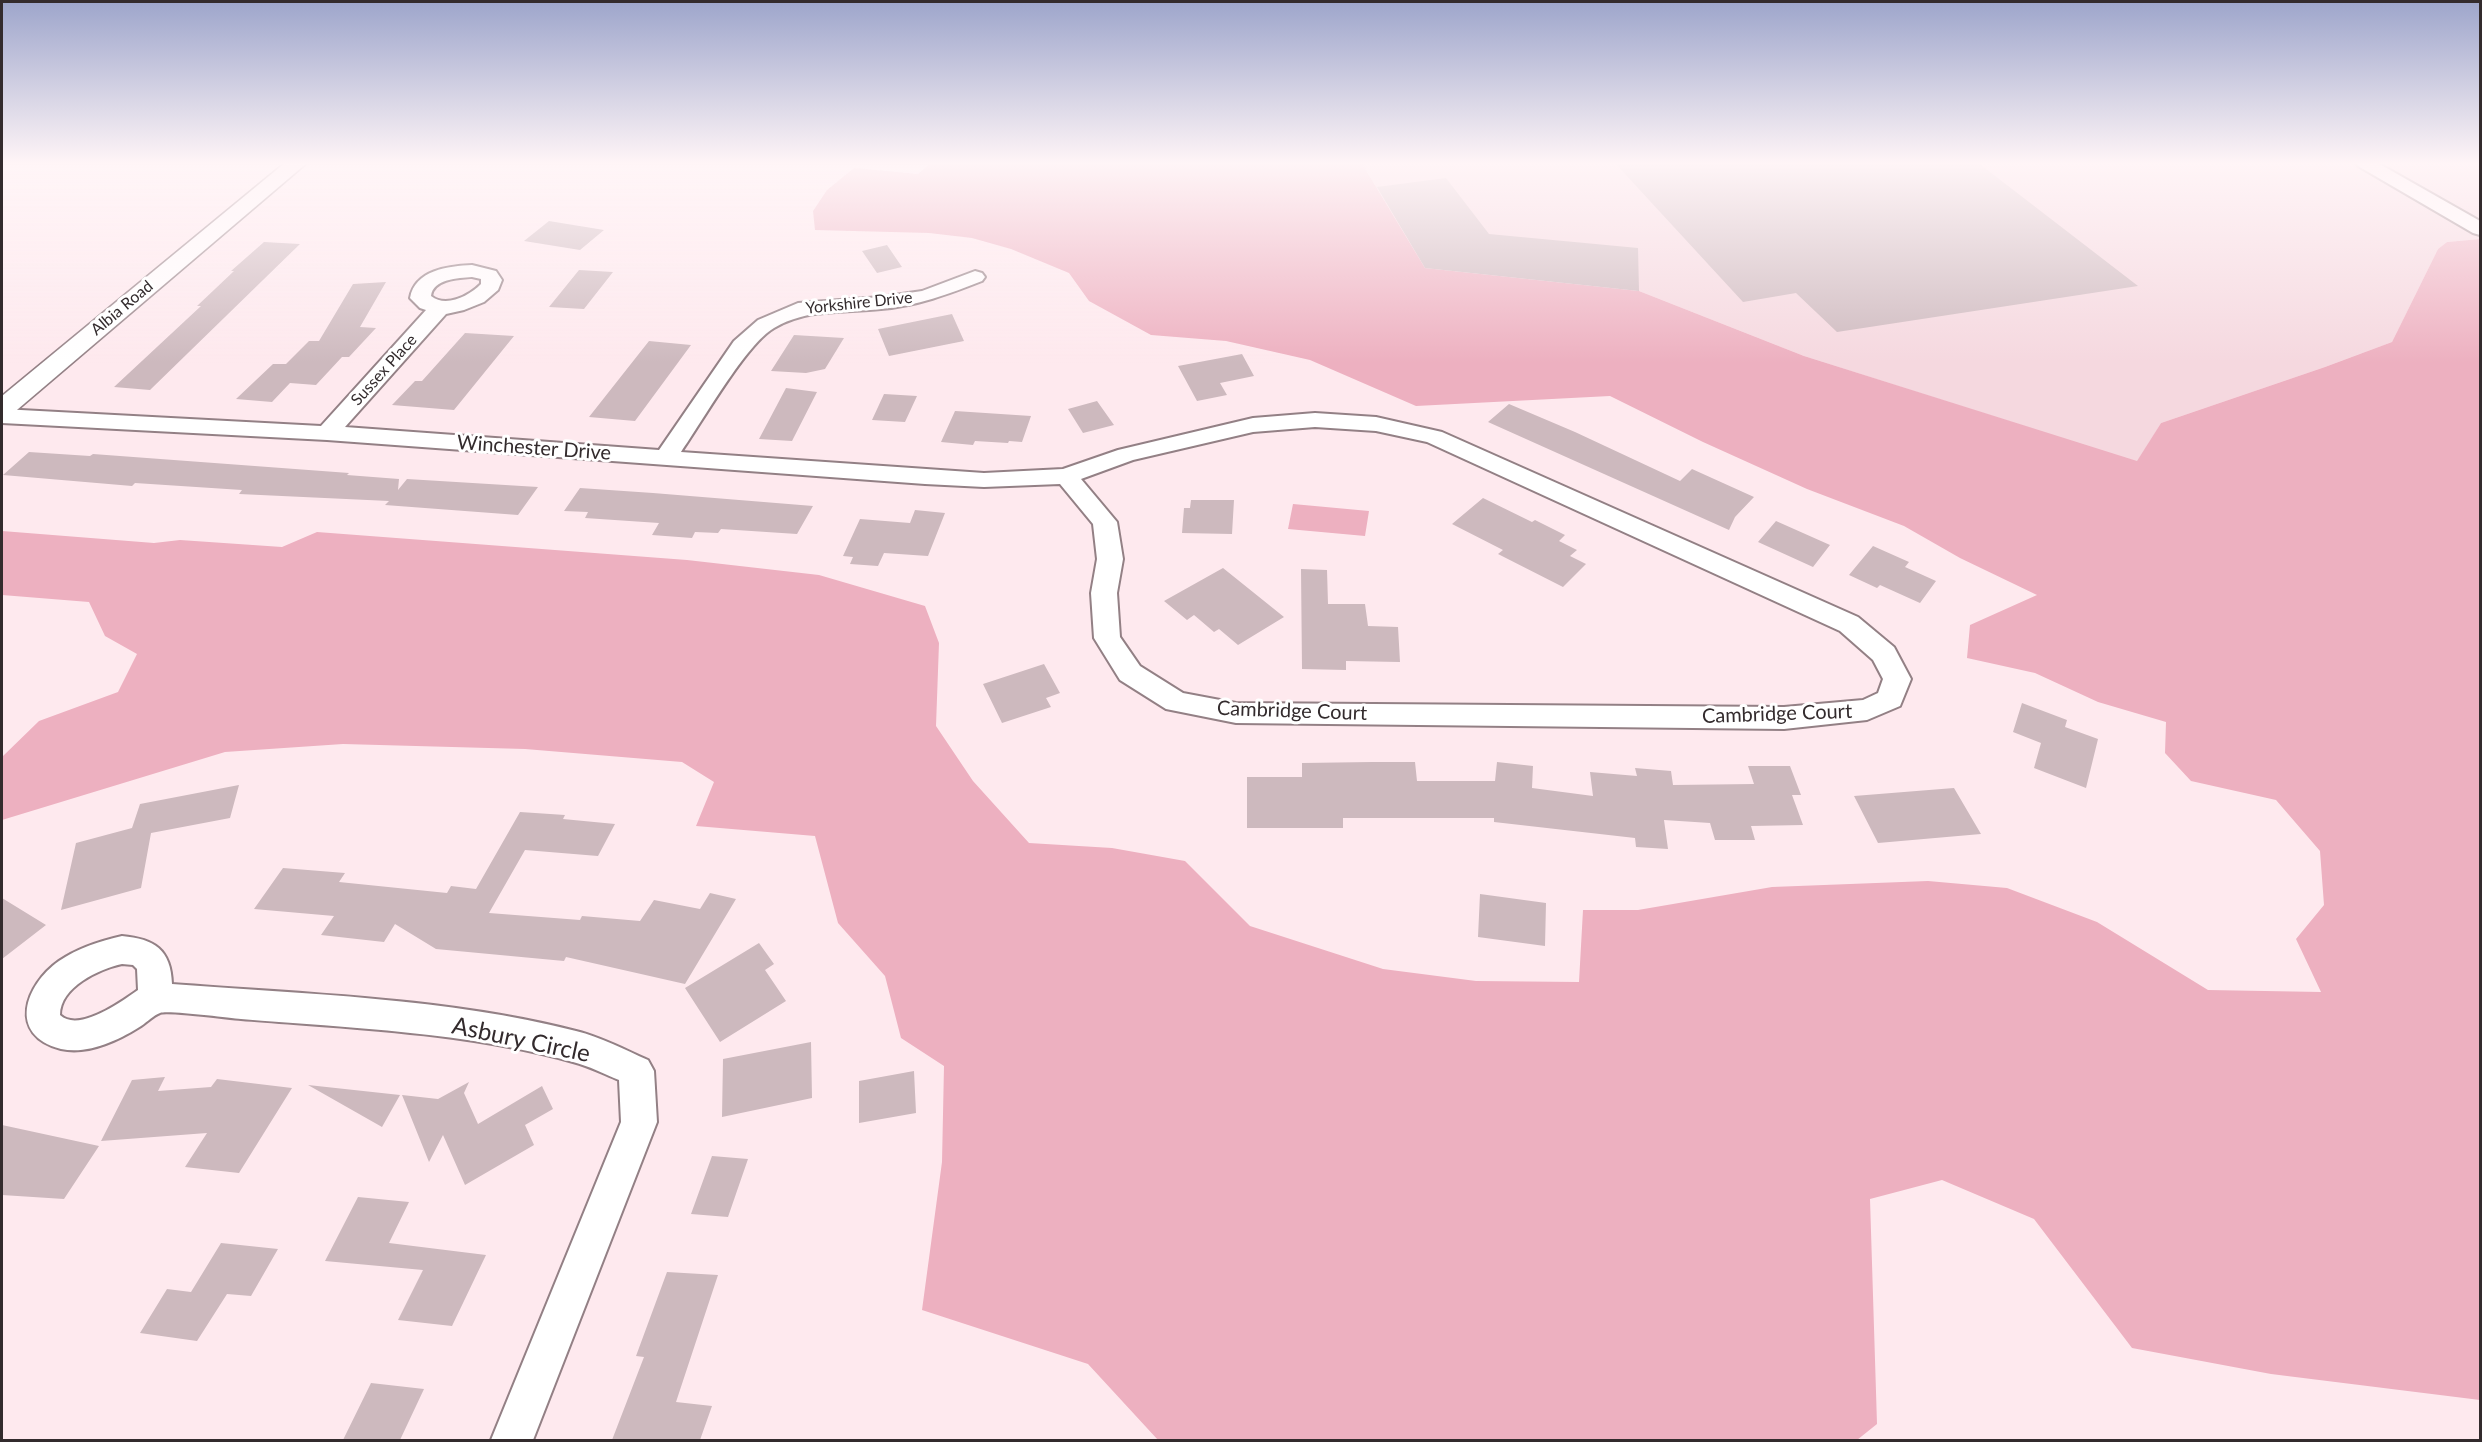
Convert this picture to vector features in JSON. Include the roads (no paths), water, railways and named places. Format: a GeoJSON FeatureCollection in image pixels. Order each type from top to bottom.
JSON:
{"type":"FeatureCollection","features":[{"type":"Feature","properties":{"kind":"street","name":"Albia Road"},"geometry":{"type":"LineString","coordinates":[[2,409],[217,229]]}},
{"type":"Feature","properties":{"kind":"street","name":"Yorkshire Drive"},"geometry":{"type":"LineString","coordinates":[[666,457],[742,346],[765,324],[798,309],[882,303],[926,296],[975,277]]}},
{"type":"Feature","properties":{"kind":"street","name":"Sussex Place"},"geometry":{"type":"LineString","coordinates":[[327,433],[441,307]]}},
{"type":"Feature","properties":{"kind":"street","name":"Winchester Drive"},"geometry":{"type":"LineString","coordinates":[[2,416],[327,433],[984,480],[1066,476]]}},
{"type":"Feature","properties":{"kind":"street","name":"Cambridge Court"},"geometry":{"type":"LineString","coordinates":[[1315,420],[1376,424],[1434,437],[1850,624],[1884,654],[1897,679],[1890,699],[1867,710],[1784,718],[1236,713],[1176,702],[1130,674],[1107,638],[1104,593],[1110,559],[1105,522],[1066,476],[1126,455],[1253,425],[1315,420]]}},
{"type":"Feature","properties":{"kind":"street","name":"Asbury Circle"},"geometry":{"type":"LineString","coordinates":[[155,997],[377,1015],[506,1031],[578,1047],[636,1071],[639,1122],[512,1440]]}}]}
